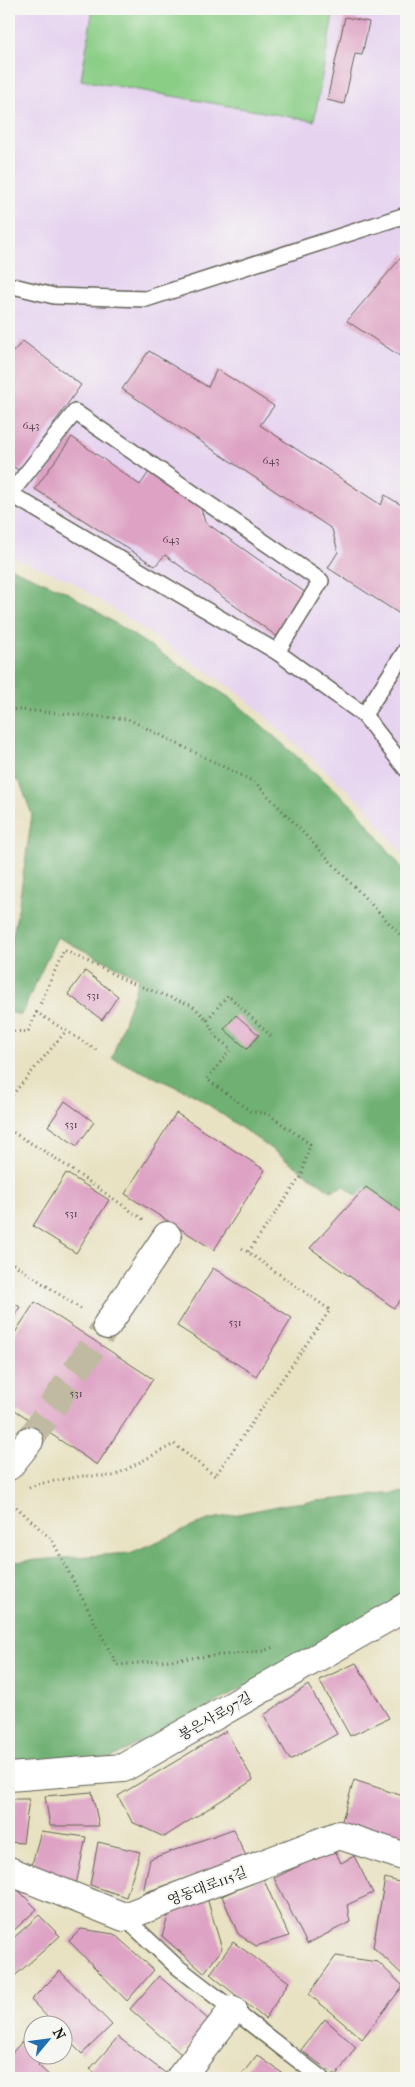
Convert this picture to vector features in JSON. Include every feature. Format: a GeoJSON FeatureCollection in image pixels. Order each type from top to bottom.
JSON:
{"type":"FeatureCollection","features":[{"type":"Feature","properties":{"kind":"street"},"geometry":{"type":"LineString","coordinates":[[106,1325],[167,1236]]}},
{"type":"Feature","properties":{"kind":"street"},"geometry":{"type":"LineString","coordinates":[[9,1466],[28,1441]]}},
{"type":"Feature","properties":{"kind":"street","name":"봉은사로97길"},"geometry":{"type":"LineString","coordinates":[[9,1776],[123,1768],[406,1607]]}},
{"type":"Feature","properties":{"kind":"street","name":"영동대로115길"},"geometry":{"type":"LineString","coordinates":[[124,1918],[339,1835],[406,1857]]}},
{"type":"Feature","properties":{"kind":"street"},"geometry":{"type":"LineString","coordinates":[[9,1871],[124,1918]]}},
{"type":"Feature","properties":{"kind":"street"},"geometry":{"type":"LineString","coordinates":[[180,2078],[233,2010]]}},
{"type":"Feature","properties":{"kind":"lane"},"geometry":{"type":"LineString","coordinates":[[9,285],[54,296],[146,298],[406,215]]}},
{"type":"Feature","properties":{"kind":"lane"},"geometry":{"type":"LineString","coordinates":[[277,652],[321,581],[75,412],[9,494],[277,652],[364,715],[406,769]]}},
{"type":"Feature","properties":{"kind":"lane"},"geometry":{"type":"LineString","coordinates":[[364,715],[406,650]]}},
{"type":"Feature","properties":{"kind":"lane"},"geometry":{"type":"LineString","coordinates":[[124,1918],[175,1965],[321,2078]]}},
{"type":"Feature","properties":{"kind":"path"},"geometry":{"type":"LineString","coordinates":[[9,709],[128,720],[256,783],[406,941]]}},
{"type":"Feature","properties":{"kind":"path"},"geometry":{"type":"LineString","coordinates":[[9,1031],[28,1032],[64,950],[129,982],[193,1006],[207,1020],[216,1037],[231,1049],[207,1079],[250,1111],[268,1114],[310,1144],[301,1177],[248,1252]]}},
{"type":"Feature","properties":{"kind":"path"},"geometry":{"type":"LineString","coordinates":[[207,1020],[228,995],[274,1038]]}},
{"type":"Feature","properties":{"kind":"path"},"geometry":{"type":"LineString","coordinates":[[36,1012],[98,1051]]}},
{"type":"Feature","properties":{"kind":"path"},"geometry":{"type":"LineString","coordinates":[[9,1099],[66,1031]]}},
{"type":"Feature","properties":{"kind":"path"},"geometry":{"type":"LineString","coordinates":[[9,1130],[49,1154],[167,1236]]}},
{"type":"Feature","properties":{"kind":"path"},"geometry":{"type":"LineString","coordinates":[[23,1491],[38,1484],[82,1476],[114,1476],[174,1444],[215,1476],[330,1310],[239,1246]]}},
{"type":"Feature","properties":{"kind":"path"},"geometry":{"type":"LineString","coordinates":[[9,1261],[106,1325]]}},
{"type":"Feature","properties":{"kind":"path"},"geometry":{"type":"LineString","coordinates":[[16,1495],[9,1499],[52,1540],[117,1665],[263,1651],[281,1645]]}},
{"type":"Feature","properties":{"kind":"shaded area"},"geometry":{"type":"Polygon","coordinates":[[[9,9],[406,9],[406,858],[364,805],[239,693],[71,581],[9,555],[9,9]]]}},
{"type":"Feature","properties":{"kind":"green space"},"geometry":{"type":"Polygon","coordinates":[[[93,9],[311,9],[333,15],[314,121],[81,80],[93,9]]]}},
{"type":"Feature","properties":{"kind":"green space"},"geometry":{"type":"Polygon","coordinates":[[[9,567],[67,592],[233,700],[356,809],[406,873],[406,1234],[344,1186],[331,1191],[196,1096],[112,1058],[139,978],[57,937],[21,1015],[9,1012],[9,953],[18,910],[32,815],[21,785],[9,773],[9,567]]]}},
{"type":"Feature","properties":{"kind":"green space"},"geometry":{"type":"Polygon","coordinates":[[[406,1492],[406,1602],[92,1768],[9,1772],[9,1564],[12,1562],[130,1553],[208,1520],[288,1504],[406,1492]]]}},
{"type":"Feature","properties":{"kind":"building"},"geometry":{"type":"Polygon","coordinates":[[[345,17],[369,22],[362,55],[355,54],[344,104],[327,100],[345,17]]]}},
{"type":"Feature","properties":{"kind":"building"},"geometry":{"type":"Polygon","coordinates":[[[406,254],[406,360],[347,321],[406,254]]]}},
{"type":"Feature","properties":{"kind":"building"},"geometry":{"type":"Polygon","coordinates":[[[23,341],[81,385],[20,471],[9,464],[9,356],[23,341]]]}},
{"type":"Feature","properties":{"kind":"building"},"geometry":{"type":"Polygon","coordinates":[[[149,351],[208,387],[217,369],[274,406],[260,425],[381,505],[385,495],[406,508],[406,618],[328,568],[338,552],[332,529],[122,389],[149,351]]]}},
{"type":"Feature","properties":{"kind":"building"},"geometry":{"type":"Polygon","coordinates":[[[72,437],[140,485],[149,472],[200,505],[205,522],[306,593],[279,638],[165,555],[155,566],[35,489],[72,437]]]}},
{"type":"Feature","properties":{"kind":"building"},"geometry":{"type":"Polygon","coordinates":[[[85,971],[118,996],[102,1020],[68,994],[85,971]]]}},
{"type":"Feature","properties":{"kind":"building"},"geometry":{"type":"Polygon","coordinates":[[[236,1015],[259,1035],[247,1049],[224,1029],[236,1015]]]}},
{"type":"Feature","properties":{"kind":"building"},"geometry":{"type":"Polygon","coordinates":[[[65,1101],[94,1122],[77,1146],[48,1126],[65,1101]]]}},
{"type":"Feature","properties":{"kind":"building"},"geometry":{"type":"Polygon","coordinates":[[[176,1113],[265,1170],[214,1250],[125,1194],[176,1113]]]}},
{"type":"Feature","properties":{"kind":"building"},"geometry":{"type":"Polygon","coordinates":[[[66,1173],[109,1200],[76,1253],[33,1226],[66,1173]]]}},
{"type":"Feature","properties":{"kind":"building"},"geometry":{"type":"Polygon","coordinates":[[[366,1187],[406,1215],[406,1293],[394,1308],[310,1248],[366,1187]]]}},
{"type":"Feature","properties":{"kind":"building"},"geometry":{"type":"Polygon","coordinates":[[[213,1268],[292,1318],[256,1376],[177,1326],[213,1268]]]}},
{"type":"Feature","properties":{"kind":"building"},"geometry":{"type":"Polygon","coordinates":[[[9,1300],[20,1307],[9,1324],[9,1300]]]}},
{"type":"Feature","properties":{"kind":"building"},"geometry":{"type":"Polygon","coordinates":[[[35,1302],[153,1379],[97,1465],[9,1406],[9,1342],[35,1302]]]}},
{"type":"Feature","properties":{"kind":"building"},"geometry":{"type":"Polygon","coordinates":[[[406,1621],[406,1640],[399,1624],[406,1621]]]}},
{"type":"Feature","properties":{"kind":"building"},"geometry":{"type":"Polygon","coordinates":[[[356,1663],[389,1718],[350,1736],[319,1680],[356,1663]]]}},
{"type":"Feature","properties":{"kind":"building"},"geometry":{"type":"Polygon","coordinates":[[[308,1685],[337,1734],[290,1760],[264,1715],[308,1685]]]}},
{"type":"Feature","properties":{"kind":"building"},"geometry":{"type":"Polygon","coordinates":[[[226,1731],[253,1780],[164,1837],[132,1822],[118,1796],[226,1731]]]}},
{"type":"Feature","properties":{"kind":"building"},"geometry":{"type":"Polygon","coordinates":[[[354,1780],[406,1797],[406,1849],[340,1827],[354,1780]]]}},
{"type":"Feature","properties":{"kind":"building"},"geometry":{"type":"Polygon","coordinates":[[[92,1792],[99,1826],[50,1826],[45,1796],[92,1792]]]}},
{"type":"Feature","properties":{"kind":"building"},"geometry":{"type":"Polygon","coordinates":[[[9,1799],[29,1799],[23,1843],[9,1842],[9,1799]]]}},
{"type":"Feature","properties":{"kind":"building"},"geometry":{"type":"Polygon","coordinates":[[[233,1829],[247,1858],[143,1893],[150,1859],[233,1829]]]}},
{"type":"Feature","properties":{"kind":"building"},"geometry":{"type":"Polygon","coordinates":[[[41,1831],[86,1837],[76,1885],[31,1868],[41,1831]]]}},
{"type":"Feature","properties":{"kind":"building"},"geometry":{"type":"Polygon","coordinates":[[[98,1842],[140,1852],[126,1897],[90,1885],[98,1842]]]}},
{"type":"Feature","properties":{"kind":"building"},"geometry":{"type":"Polygon","coordinates":[[[334,1849],[341,1863],[354,1856],[373,1893],[347,1905],[350,1922],[307,1944],[274,1878],[334,1849]]]}},
{"type":"Feature","properties":{"kind":"building"},"geometry":{"type":"Polygon","coordinates":[[[263,1878],[289,1936],[256,1946],[238,1934],[222,1896],[263,1878]]]}},
{"type":"Feature","properties":{"kind":"building"},"geometry":{"type":"Polygon","coordinates":[[[385,1878],[406,1884],[406,1978],[373,1947],[385,1878]]]}},
{"type":"Feature","properties":{"kind":"building"},"geometry":{"type":"Polygon","coordinates":[[[16,1888],[37,1909],[9,1935],[9,1895],[16,1888]]]}},
{"type":"Feature","properties":{"kind":"building"},"geometry":{"type":"Polygon","coordinates":[[[207,1898],[222,1949],[204,1973],[162,1936],[169,1914],[207,1898]]]}},
{"type":"Feature","properties":{"kind":"building"},"geometry":{"type":"Polygon","coordinates":[[[39,1915],[60,1936],[9,1981],[9,1942],[39,1915]]]}},
{"type":"Feature","properties":{"kind":"building"},"geometry":{"type":"Polygon","coordinates":[[[81,1929],[114,1934],[154,1970],[127,2001],[69,1941],[81,1929]]]}},
{"type":"Feature","properties":{"kind":"building"},"geometry":{"type":"Polygon","coordinates":[[[233,1942],[289,1982],[265,2019],[210,1974],[233,1942]]]}},
{"type":"Feature","properties":{"kind":"building"},"geometry":{"type":"Polygon","coordinates":[[[336,1956],[378,1962],[403,1986],[362,2039],[309,1994],[336,1956]]]}},
{"type":"Feature","properties":{"kind":"building"},"geometry":{"type":"Polygon","coordinates":[[[60,1971],[112,2025],[82,2054],[72,2044],[72,2014],[44,2014],[31,2000],[60,1971]]]}},
{"type":"Feature","properties":{"kind":"building"},"geometry":{"type":"Polygon","coordinates":[[[159,1976],[210,2021],[181,2054],[130,2009],[159,1976]]]}},
{"type":"Feature","properties":{"kind":"building"},"geometry":{"type":"Polygon","coordinates":[[[325,2019],[356,2047],[336,2076],[301,2050],[325,2019]]]}},
{"type":"Feature","properties":{"kind":"building"},"geometry":{"type":"Polygon","coordinates":[[[118,2037],[168,2075],[165,2078],[101,2078],[90,2069],[118,2037]]]}},
{"type":"Feature","properties":{"kind":"building"},"geometry":{"type":"Polygon","coordinates":[[[22,2042],[22,2064],[39,2064],[52,2078],[9,2078],[9,2056],[22,2042]]]}},
{"type":"Feature","properties":{"kind":"building"},"geometry":{"type":"Polygon","coordinates":[[[257,2055],[289,2078],[239,2078],[257,2055]]]}},
{"type":"Feature","properties":{"kind":"tunnel"},"geometry":{"type":"LineString","coordinates":[[29,1441],[107,1325]]}}]}
